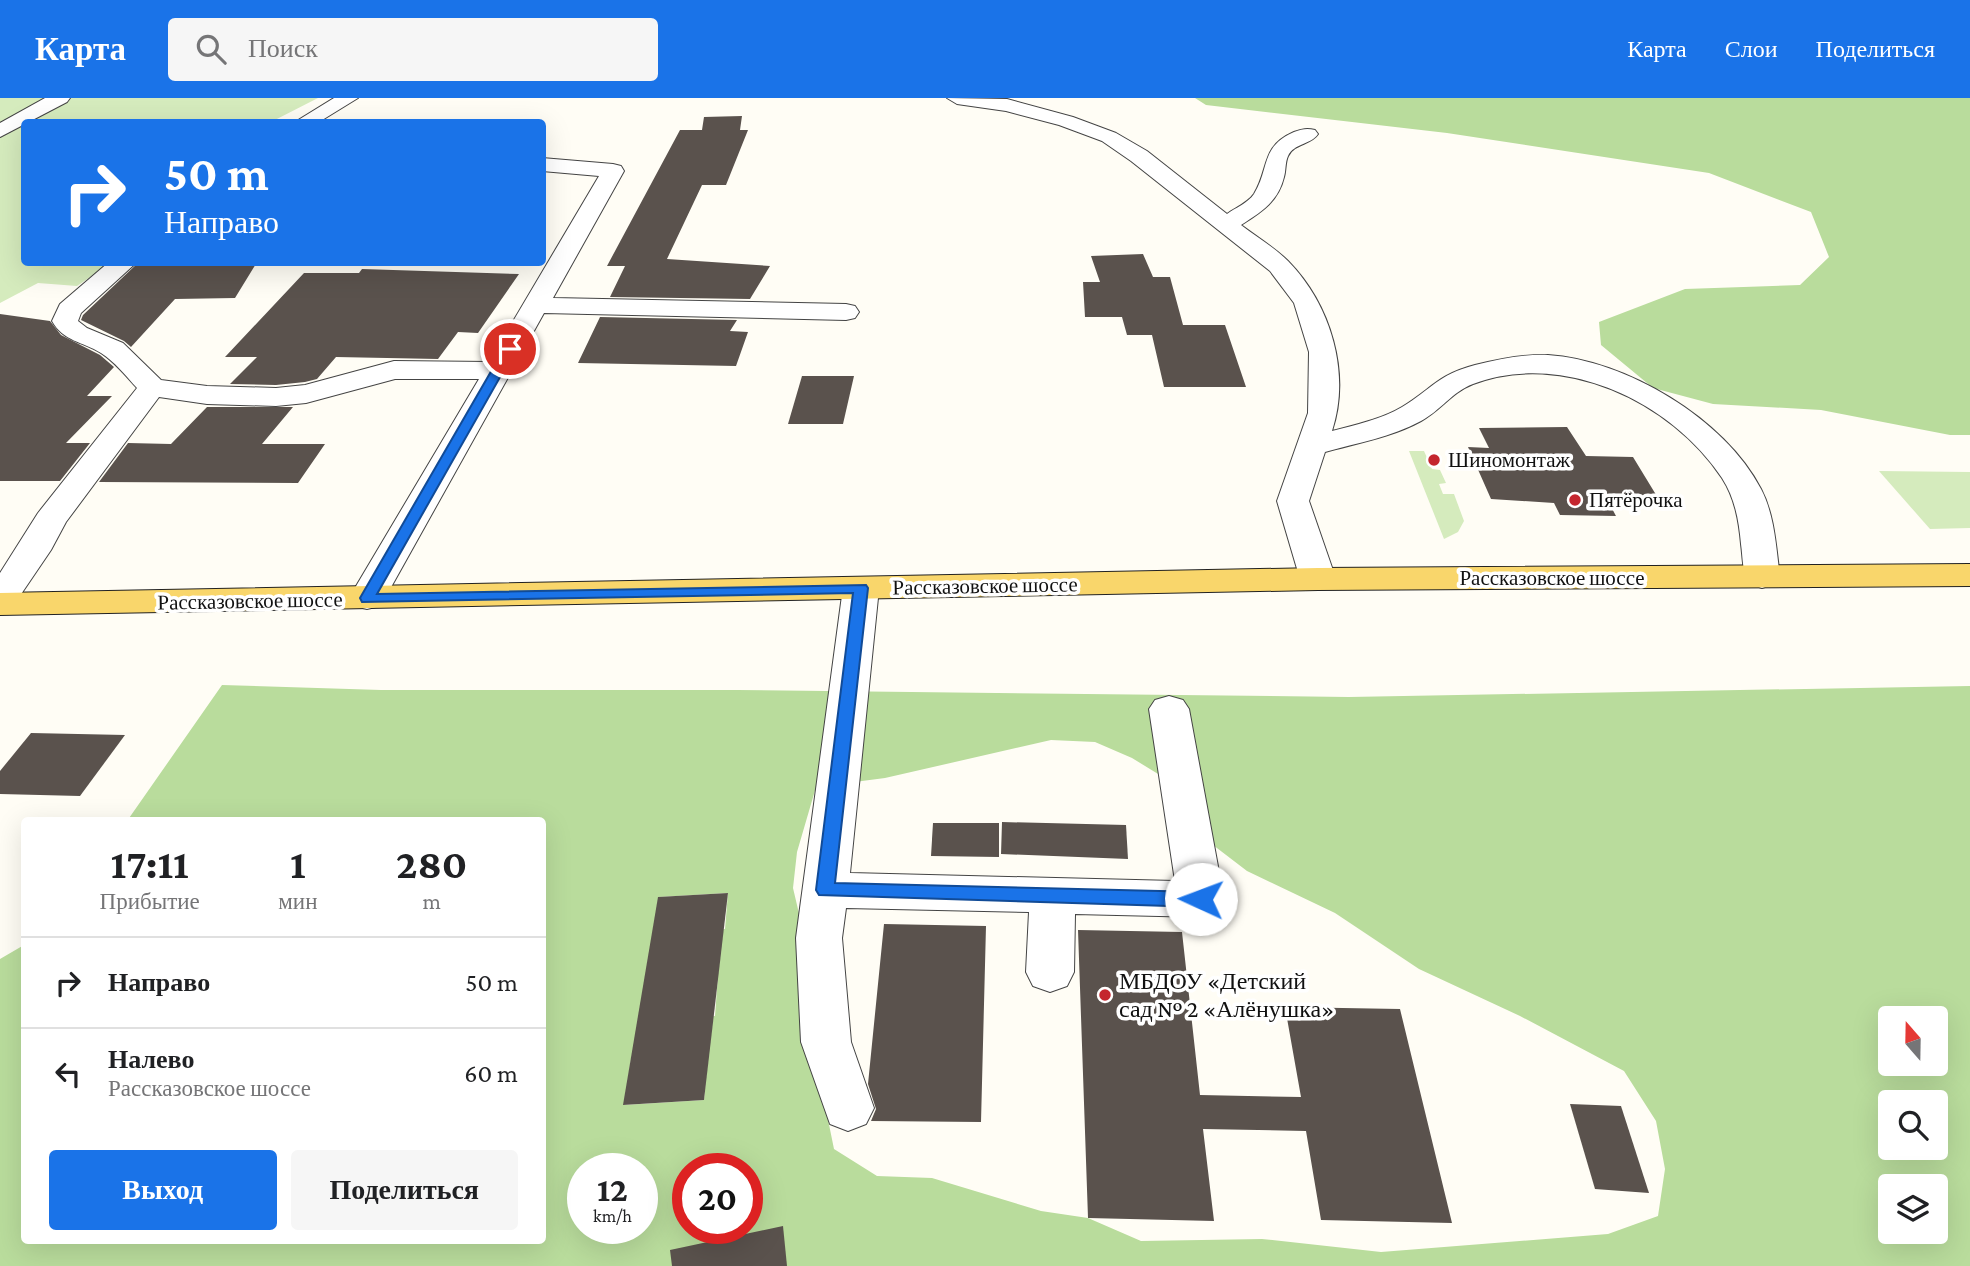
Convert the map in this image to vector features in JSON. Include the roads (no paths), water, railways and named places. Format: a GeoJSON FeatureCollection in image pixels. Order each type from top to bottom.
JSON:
{"type":"FeatureCollection","features":[{"type":"Feature","properties":{"kind":"main road","name":"Рассказовское шоссе"},"geometry":{"type":"LineString","coordinates":[[0,604],[1318,579],[1970,575]]}},
{"type":"Feature","properties":{"kind":"street"},"geometry":{"type":"LineString","coordinates":[[22,119],[60,98]]}},
{"type":"Feature","properties":{"kind":"street"},"geometry":{"type":"LineString","coordinates":[[310,119],[348,98]]}},
{"type":"Feature","properties":{"kind":"street"},"geometry":{"type":"LineString","coordinates":[[957,98],[1007,105],[1066,121],[1109,137],[1139,156],[1279,266],[1307,302],[1323,352],[1324,412],[1293,501],[1318,579]]}},
{"type":"Feature","properties":{"kind":"street"},"geometry":{"type":"LineString","coordinates":[[0,131],[21,119]]}},
{"type":"Feature","properties":{"kind":"street"},"geometry":{"type":"LineString","coordinates":[[1225,225],[1262,202],[1273,179],[1277,156],[1287,143],[1308,134]]}},
{"type":"Feature","properties":{"kind":"street"},"geometry":{"type":"LineString","coordinates":[[367,598],[613,171],[546,164]]}},
{"type":"Feature","properties":{"kind":"street"},"geometry":{"type":"LineString","coordinates":[[120,266],[69,310],[65,321],[75,334],[104,344],[119,353],[152,387],[207,395],[276,397],[306,394],[394,370],[497,371]]}},
{"type":"Feature","properties":{"kind":"street"},"geometry":{"type":"LineString","coordinates":[[535,305],[846,312]]}},
{"type":"Feature","properties":{"kind":"street"},"geometry":{"type":"LineString","coordinates":[[1312,446],[1410,415],[1458,379],[1517,366],[1559,365],[1611,382],[1667,407],[1692,426],[1720,454],[1740,481],[1756,518],[1762,577]]}},
{"type":"Feature","properties":{"kind":"street"},"geometry":{"type":"LineString","coordinates":[[0,598],[34,550],[50,520],[152,387]]}},
{"type":"Feature","properties":{"kind":"street"},"geometry":{"type":"LineString","coordinates":[[848,1108],[826,1042],[819,938],[861,588]]}},
{"type":"Feature","properties":{"kind":"street"},"geometry":{"type":"LineString","coordinates":[[825,890],[1201,899],[1169,709]]}},
{"type":"Feature","properties":{"kind":"street"},"geometry":{"type":"LineString","coordinates":[[1050,972],[1052,895]]}},
{"type":"Feature","properties":{"kind":"place","name":"Шиномонтаж"},"geometry":{"type":"Point","coordinates":[1434,460]}},
{"type":"Feature","properties":{"kind":"place","name":"Пятёрочка"},"geometry":{"type":"Point","coordinates":[1575,500]}},
{"type":"Feature","properties":{"kind":"place","name":"МБДОУ «Детский сад № 2 «Алёнушка»"},"geometry":{"type":"Point","coordinates":[1105,995]}}]}
